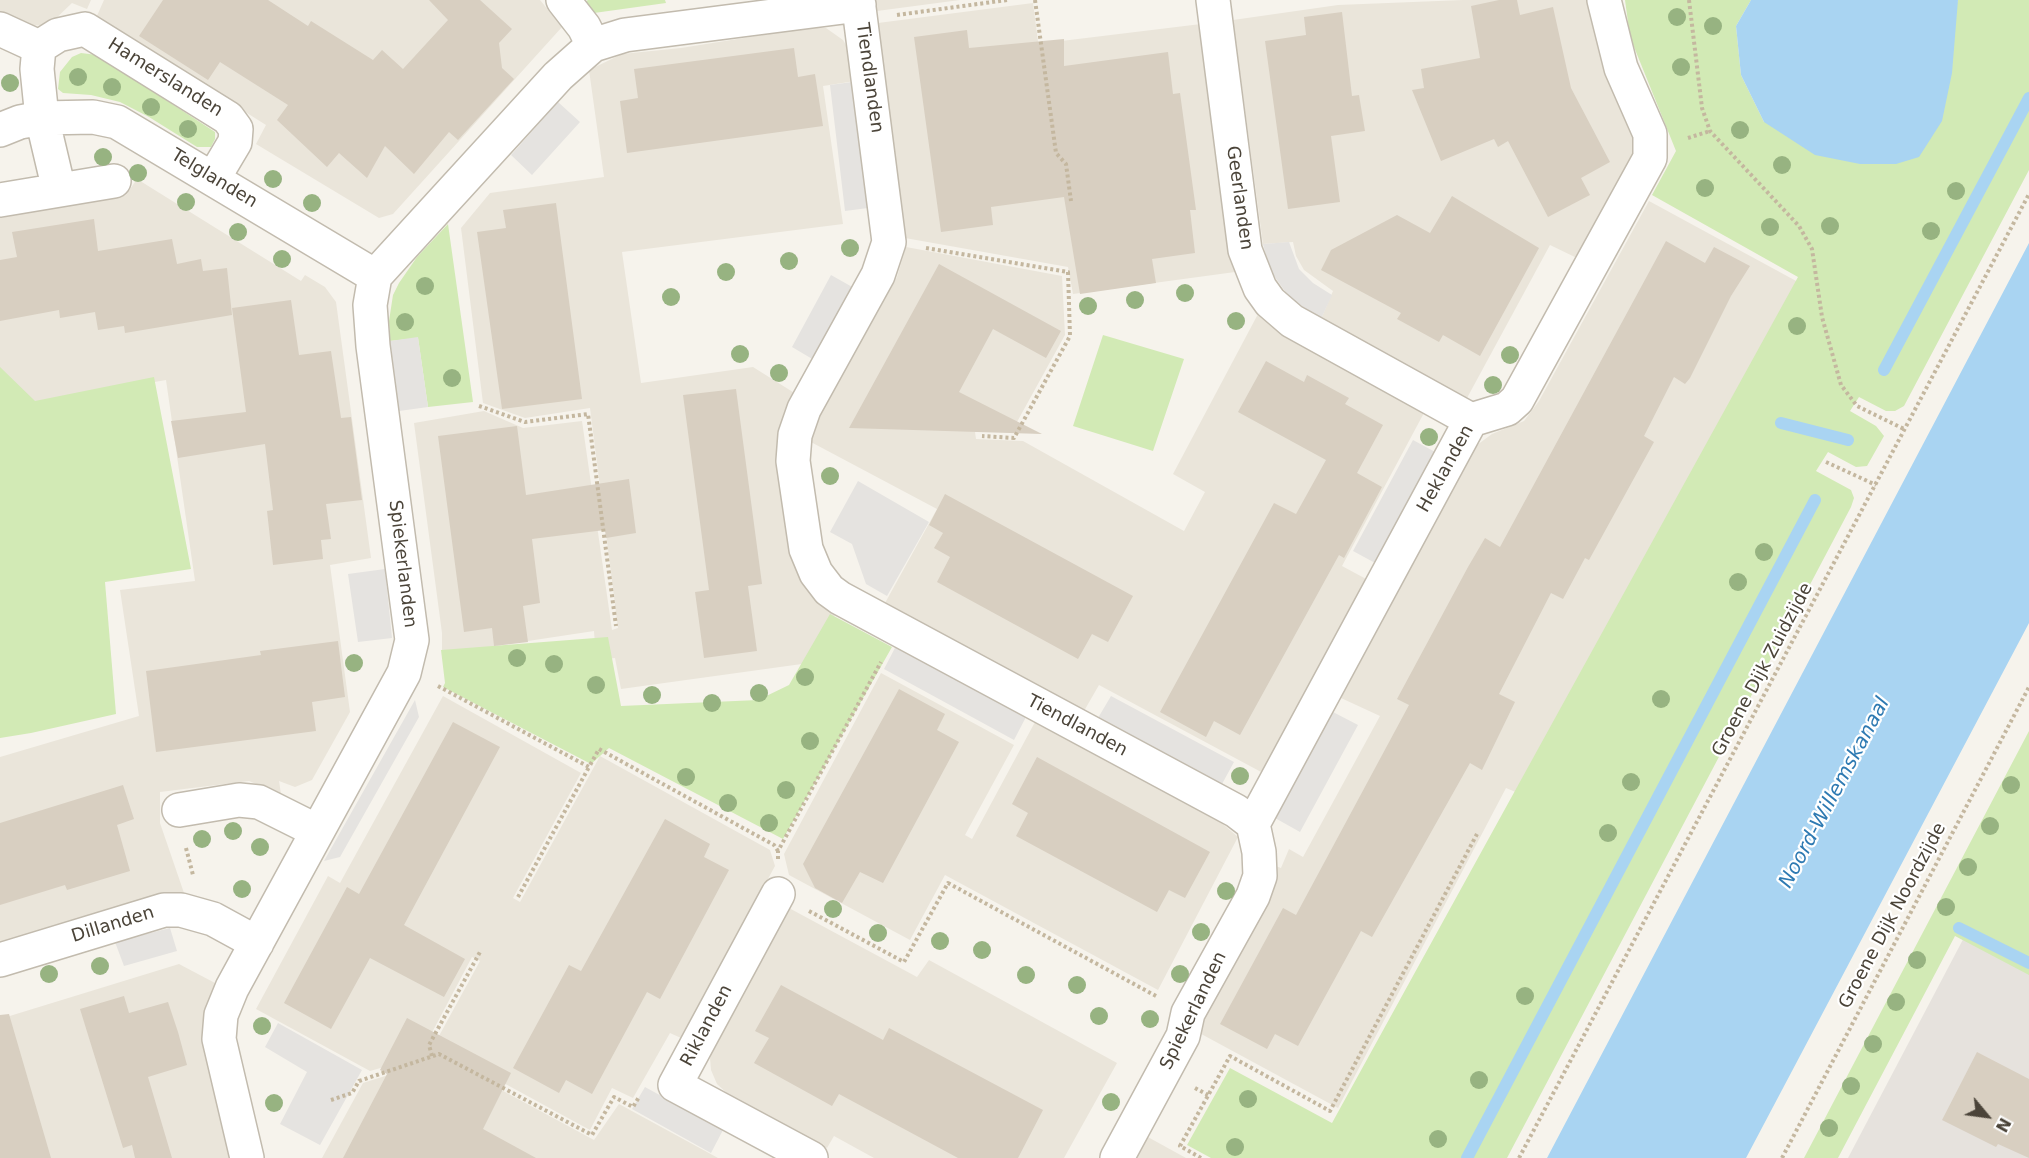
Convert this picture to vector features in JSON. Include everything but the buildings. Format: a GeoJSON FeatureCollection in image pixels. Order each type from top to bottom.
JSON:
{"type":"FeatureCollection","features":[{"type":"Feature","properties":{"kind":"street"},"geometry":{"type":"LineString","coordinates":[[563,0],[584,27],[593,45]]}},
{"type":"Feature","properties":{"kind":"street","name":"Geerlanden"},"geometry":{"type":"LineString","coordinates":[[1213,0],[1245,250],[1260,288],[1270,302],[1292,321],[1471,420]]}},
{"type":"Feature","properties":{"kind":"street","name":"Heklanden"},"geometry":{"type":"LineString","coordinates":[[1253,824],[1471,420],[1507,409],[1517,400],[1650,158],[1650,134],[1621,68],[1604,0]]}},
{"type":"Feature","properties":{"kind":"street","name":"Tiendlanden"},"geometry":{"type":"LineString","coordinates":[[375,276],[558,76],[593,45],[625,35],[859,8],[889,242],[878,275],[804,409],[795,435],[793,461],[806,549],[816,573],[829,590],[840,598],[1236,811],[1253,824]]}},
{"type":"Feature","properties":{"kind":"street"},"geometry":{"type":"LineString","coordinates":[[0,29],[39,47],[37,69],[42,118],[58,190]]}},
{"type":"Feature","properties":{"kind":"street","name":"Hamerslanden"},"geometry":{"type":"LineString","coordinates":[[39,47],[58,35],[85,29],[228,118],[236,129],[235,142],[213,179]]}},
{"type":"Feature","properties":{"kind":"street","name":"Telglanden"},"geometry":{"type":"LineString","coordinates":[[0,130],[20,122],[42,118],[93,117],[117,122],[375,276]]}},
{"type":"Feature","properties":{"kind":"street"},"geometry":{"type":"LineString","coordinates":[[0,200],[114,181]]}},
{"type":"Feature","properties":{"kind":"street","name":"Spiekerlanden"},"geometry":{"type":"LineString","coordinates":[[247,1158],[219,1040],[221,1015],[316,831],[404,673],[412,640],[373,346],[370,305],[375,276]]}},
{"type":"Feature","properties":{"kind":"street"},"geometry":{"type":"LineString","coordinates":[[179,810],[239,800],[259,802],[316,831]]}},
{"type":"Feature","properties":{"kind":"street","name":"Spiekerlanden"},"geometry":{"type":"LineString","coordinates":[[1117,1158],[1178,1045],[1188,1013],[1253,896],[1260,876],[1259,852],[1253,824]]}},
{"type":"Feature","properties":{"kind":"street","name":"Riklanden"},"geometry":{"type":"LineString","coordinates":[[778,894],[675,1085],[811,1158]]}},
{"type":"Feature","properties":{"kind":"street","name":"Dillanden"},"geometry":{"type":"LineString","coordinates":[[0,960],[164,910],[198,914],[226,925],[257,943]]}},
{"type":"Feature","properties":{"kind":"path"},"geometry":{"type":"LineString","coordinates":[[859,8],[1007,0]]}},
{"type":"Feature","properties":{"kind":"path"},"geometry":{"type":"LineString","coordinates":[[1035,0],[1056,153],[1066,164],[1071,201]]}},
{"type":"Feature","properties":{"kind":"path"},"geometry":{"type":"LineString","coordinates":[[1689,0],[1702,108],[1710,131],[1799,226],[1812,249],[1822,317],[1841,385],[1857,406],[1904,429]]}},
{"type":"Feature","properties":{"kind":"path","name":"Groene Dijk Zuidzijde"},"geometry":{"type":"LineString","coordinates":[[1519,1158],[2029,194]]}},
{"type":"Feature","properties":{"kind":"path"},"geometry":{"type":"LineString","coordinates":[[889,242],[1068,272],[1070,336],[1014,438],[982,436]]}},
{"type":"Feature","properties":{"kind":"path"},"geometry":{"type":"LineString","coordinates":[[479,406],[525,422],[588,414],[616,626]]}},
{"type":"Feature","properties":{"kind":"path"},"geometry":{"type":"LineString","coordinates":[[1826,462],[1876,485]]}},
{"type":"Feature","properties":{"kind":"path"},"geometry":{"type":"LineString","coordinates":[[899,630],[778,851],[778,894],[904,962],[948,884],[1188,1013]]}},
{"type":"Feature","properties":{"kind":"path"},"geometry":{"type":"LineString","coordinates":[[428,681],[588,767]]}},
{"type":"Feature","properties":{"kind":"path","name":"Groene Dijk Noordzijde"},"geometry":{"type":"LineString","coordinates":[[1782,1158],[2029,687]]}},
{"type":"Feature","properties":{"kind":"path"},"geometry":{"type":"LineString","coordinates":[[518,897],[599,749],[774,845],[778,851]]}},
{"type":"Feature","properties":{"kind":"path"},"geometry":{"type":"LineString","coordinates":[[179,810],[199,899],[198,914]]}},
{"type":"Feature","properties":{"kind":"path"},"geometry":{"type":"LineString","coordinates":[[1201,1158],[1180,1146],[1230,1056],[1330,1111],[1477,834]]}},
{"type":"Feature","properties":{"kind":"path"},"geometry":{"type":"LineString","coordinates":[[432,1056],[429,1045],[480,952]]}},
{"type":"Feature","properties":{"kind":"path"},"geometry":{"type":"LineString","coordinates":[[331,1100],[352,1093],[359,1080],[439,1054],[592,1135],[614,1097],[633,1107],[645,1086],[675,1085]]}},
{"type":"Feature","properties":{"kind":"shaded area"},"geometry":{"type":"Polygon","coordinates":[[[0,0],[91,0],[87,9],[72,3],[49,25],[20,26],[0,16],[0,0]]]}},
{"type":"Feature","properties":{"kind":"shaded area"},"geometry":{"type":"Polygon","coordinates":[[[104,0],[540,0],[562,27],[393,214],[379,218],[256,144],[266,125],[96,18],[104,0]]]}},
{"type":"Feature","properties":{"kind":"shaded area"},"geometry":{"type":"Polygon","coordinates":[[[875,0],[960,0],[877,11],[875,0]]]}},
{"type":"Feature","properties":{"kind":"shaded area"},"geometry":{"type":"Polygon","coordinates":[[[1463,0],[1591,0],[1605,74],[1633,128],[1636,144],[1634,158],[1579,259],[1550,245],[1467,398],[1321,319],[1333,291],[1304,270],[1296,256],[1293,242],[1263,244],[1233,20],[1338,5],[1463,0]]]}},
{"type":"Feature","properties":{"kind":"shaded area"},"geometry":{"type":"Polygon","coordinates":[[[1033,3],[1054,165],[1045,43],[1201,24],[1235,272],[1073,294],[1068,267],[905,238],[878,23],[1033,3]]]}},
{"type":"Feature","properties":{"kind":"shaded area"},"geometry":{"type":"Polygon","coordinates":[[[813,27],[826,28],[843,40],[853,57],[855,81],[823,86],[843,224],[622,252],[641,383],[753,367],[796,394],[784,417],[777,443],[777,463],[836,613],[809,663],[621,689],[615,658],[596,660],[594,631],[442,654],[442,633],[414,423],[484,411],[523,428],[582,421],[612,630],[618,628],[590,408],[525,418],[483,403],[461,228],[490,193],[604,177],[589,70],[622,54],[681,48],[813,27]]]}},
{"type":"Feature","properties":{"kind":"shaded area"},"geometry":{"type":"Polygon","coordinates":[[[852,82],[868,208],[845,211],[830,85],[852,82]]]}},
{"type":"Feature","properties":{"kind":"shaded area"},"geometry":{"type":"Polygon","coordinates":[[[558,102],[580,122],[532,175],[511,155],[558,102]]]}},
{"type":"Feature","properties":{"kind":"shaded area"},"geometry":{"type":"Polygon","coordinates":[[[137,179],[301,281],[305,275],[325,287],[336,302],[371,558],[330,565],[350,712],[312,780],[295,787],[279,781],[281,794],[249,781],[160,792],[160,823],[184,893],[164,893],[0,943],[0,757],[139,716],[120,590],[195,581],[166,380],[0,409],[0,218],[126,195],[137,179]]]}},
{"type":"Feature","properties":{"kind":"shaded area"},"geometry":{"type":"Polygon","coordinates":[[[1649,201],[1798,282],[1525,796],[1506,788],[1338,1108],[1192,1029],[1273,865],[1281,868],[1289,849],[1303,857],[1380,716],[1341,698],[1477,445],[1492,434],[1524,421],[1539,401],[1649,201]]]}},
{"type":"Feature","properties":{"kind":"shaded area"},"geometry":{"type":"Polygon","coordinates":[[[1289,242],[1299,269],[1313,283],[1332,295],[1321,319],[1289,297],[1270,270],[1263,244],[1289,242]]]}},
{"type":"Feature","properties":{"kind":"shaded area"},"geometry":{"type":"Polygon","coordinates":[[[906,247],[1062,276],[1065,335],[1012,431],[975,432],[976,439],[1023,441],[1184,531],[1205,492],[1173,474],[1258,314],[1280,331],[1425,411],[1342,566],[1368,580],[1263,773],[1099,685],[1084,711],[885,603],[937,509],[809,441],[817,421],[897,277],[906,247]]]}},
{"type":"Feature","properties":{"kind":"shaded area"},"geometry":{"type":"Polygon","coordinates":[[[831,275],[854,288],[814,360],[792,347],[831,275]]]}},
{"type":"Feature","properties":{"kind":"shaded area"},"geometry":{"type":"Polygon","coordinates":[[[418,337],[428,407],[399,411],[390,341],[418,337]]]}},
{"type":"Feature","properties":{"kind":"shaded area"},"geometry":{"type":"Polygon","coordinates":[[[1413,440],[1437,453],[1377,564],[1353,551],[1413,440]]]}},
{"type":"Feature","properties":{"kind":"shaded area"},"geometry":{"type":"Polygon","coordinates":[[[858,481],[929,522],[887,596],[866,584],[852,544],[830,532],[858,481]]]}},
{"type":"Feature","properties":{"kind":"shaded area"},"geometry":{"type":"Polygon","coordinates":[[[385,569],[392,638],[358,642],[348,574],[385,569]]]}},
{"type":"Feature","properties":{"kind":"shaded area"},"geometry":{"type":"Polygon","coordinates":[[[896,646],[1026,717],[1014,740],[884,669],[896,646]]]}},
{"type":"Feature","properties":{"kind":"shaded area"},"geometry":{"type":"Polygon","coordinates":[[[881,673],[1014,745],[965,835],[972,839],[1035,722],[1218,820],[1238,837],[1158,990],[945,875],[910,940],[789,875],[784,854],[881,673]]]}},
{"type":"Feature","properties":{"kind":"shaded area"},"geometry":{"type":"Polygon","coordinates":[[[443,696],[581,773],[513,898],[520,902],[600,756],[770,850],[775,866],[681,1038],[670,1033],[633,1098],[612,1088],[590,1130],[443,1050],[428,1056],[480,961],[472,957],[419,1057],[370,1071],[256,1009],[328,876],[340,883],[443,696]]]}},
{"type":"Feature","properties":{"kind":"shaded area"},"geometry":{"type":"Polygon","coordinates":[[[1111,696],[1234,762],[1222,784],[1098,718],[1111,696]]]}},
{"type":"Feature","properties":{"kind":"shaded area"},"geometry":{"type":"Polygon","coordinates":[[[415,700],[419,717],[340,857],[324,861],[415,700]]]}},
{"type":"Feature","properties":{"kind":"shaded area"},"geometry":{"type":"Polygon","coordinates":[[[1333,712],[1358,725],[1300,832],[1275,818],[1333,712]]]}},
{"type":"Feature","properties":{"kind":"shaded area"},"geometry":{"type":"Polygon","coordinates":[[[2029,814],[2029,1158],[1848,1158],[2029,814]]]}},
{"type":"Feature","properties":{"kind":"shaded area"},"geometry":{"type":"Polygon","coordinates":[[[789,908],[917,977],[929,960],[1117,1063],[1064,1158],[874,1158],[834,1136],[827,1148],[729,1095],[717,1084],[711,1070],[710,1058],[714,1045],[789,908]]]}},
{"type":"Feature","properties":{"kind":"shaded area"},"geometry":{"type":"Polygon","coordinates":[[[170,928],[177,951],[124,966],[115,942],[170,928]]]}},
{"type":"Feature","properties":{"kind":"shaded area"},"geometry":{"type":"Polygon","coordinates":[[[179,964],[215,983],[205,1014],[203,1038],[229,1158],[0,1158],[0,1019],[179,964]]]}},
{"type":"Feature","properties":{"kind":"shaded area"},"geometry":{"type":"Polygon","coordinates":[[[278,1023],[362,1070],[320,1145],[280,1124],[307,1072],[265,1047],[278,1023]]]}},
{"type":"Feature","properties":{"kind":"shaded area"},"geometry":{"type":"Polygon","coordinates":[[[442,1058],[594,1140],[619,1104],[718,1158],[322,1158],[363,1083],[442,1058]]]}},
{"type":"Feature","properties":{"kind":"shaded area"},"geometry":{"type":"Polygon","coordinates":[[[645,1087],[723,1130],[711,1153],[632,1109],[645,1087]]]}},
{"type":"Feature","properties":{"kind":"shaded area"},"geometry":{"type":"Polygon","coordinates":[[[1146,1136],[1186,1158],[1134,1158],[1146,1136]]]}},
{"type":"Feature","properties":{"kind":"green space"},"geometry":{"type":"Polygon","coordinates":[[[588,0],[665,0],[666,3],[594,13],[585,2],[588,0]]]}},
{"type":"Feature","properties":{"kind":"green space"},"geometry":{"type":"Polygon","coordinates":[[[1625,0],[1751,0],[1736,26],[1741,75],[1764,122],[1956,6],[1958,0],[2029,0],[2029,170],[1904,406],[1895,411],[1886,411],[1859,397],[1850,411],[1876,426],[1884,436],[1867,466],[1856,467],[1828,452],[1816,471],[1851,490],[1854,498],[1851,507],[1507,1158],[1211,1158],[1187,1145],[1230,1068],[1332,1123],[1798,277],[1652,195],[1676,151],[1630,37],[1625,0]]]}},
{"type":"Feature","properties":{"kind":"green space"},"geometry":{"type":"Polygon","coordinates":[[[81,53],[97,55],[215,132],[215,139],[211,147],[197,147],[120,102],[91,95],[63,93],[58,89],[60,72],[72,57],[81,53]]]}},
{"type":"Feature","properties":{"kind":"green space"},"geometry":{"type":"Polygon","coordinates":[[[448,224],[473,402],[428,407],[418,338],[390,341],[389,321],[393,295],[399,283],[417,257],[448,224]]]}},
{"type":"Feature","properties":{"kind":"green space"},"geometry":{"type":"Polygon","coordinates":[[[1103,335],[1184,359],[1153,451],[1073,426],[1103,335]]]}},
{"type":"Feature","properties":{"kind":"green space"},"geometry":{"type":"Polygon","coordinates":[[[0,367],[35,401],[154,377],[191,569],[105,582],[116,714],[0,738],[0,367]]]}},
{"type":"Feature","properties":{"kind":"green space"},"geometry":{"type":"Polygon","coordinates":[[[830,614],[892,647],[783,839],[609,748],[591,764],[443,687],[445,683],[441,650],[608,637],[621,706],[758,700],[789,685],[830,614]]]}},
{"type":"Feature","properties":{"kind":"green space"},"geometry":{"type":"Polygon","coordinates":[[[2029,731],[2029,975],[1955,936],[1838,1158],[1804,1158],[2029,731]]]}},
{"type":"Feature","properties":{"kind":"water"},"geometry":{"type":"Polygon","coordinates":[[[1751,0],[1958,0],[1952,73],[1942,121],[1919,157],[1896,164],[1860,164],[1815,155],[1764,122],[1741,75],[1736,26],[1751,0]]]}},
{"type":"Feature","properties":{"kind":"water","name":"Noord-Willemskanaal"},"geometry":{"type":"Polygon","coordinates":[[[2029,243],[2029,623],[1746,1158],[1547,1158],[2029,243]]]}},
{"type":"Feature","properties":{"kind":"waterway"},"geometry":{"type":"LineString","coordinates":[[1884,370],[2029,98]]}},
{"type":"Feature","properties":{"kind":"waterway"},"geometry":{"type":"LineString","coordinates":[[1781,423],[1848,440]]}},
{"type":"Feature","properties":{"kind":"waterway"},"geometry":{"type":"LineString","coordinates":[[1467,1158],[1815,500]]}},
{"type":"Feature","properties":{"kind":"waterway"},"geometry":{"type":"LineString","coordinates":[[1959,928],[2029,963]]}}]}
